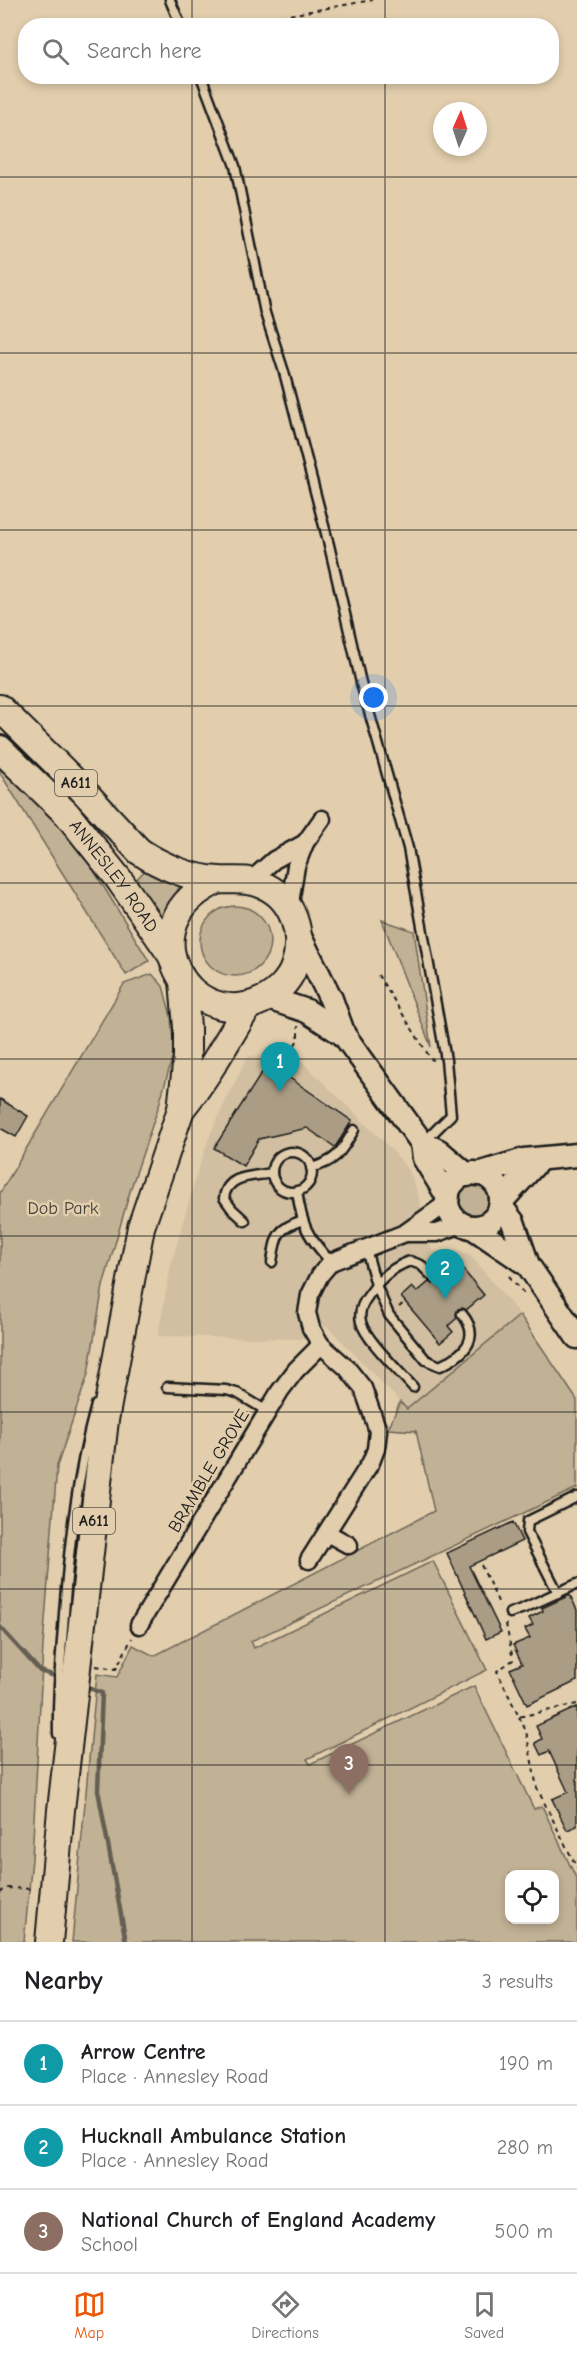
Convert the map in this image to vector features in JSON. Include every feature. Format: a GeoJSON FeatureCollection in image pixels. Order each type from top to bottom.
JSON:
{"type":"FeatureCollection","features":[{"type":"Feature","properties":{"kind":"main road","name":"ANNESLEY ROAD"},"geometry":{"type":"LineString","coordinates":[[0,708],[139,851],[155,862],[184,873],[219,880]]}},
{"type":"Feature","properties":{"kind":"main road","name":"ANNESLEY ROAD"},"geometry":{"type":"LineString","coordinates":[[0,749],[67,814],[117,878],[172,956]]}},
{"type":"Feature","properties":{"kind":"main road"},"geometry":{"type":"LineString","coordinates":[[344,1035],[307,1011],[259,1002],[231,1007],[212,1003],[196,994],[183,981],[172,956],[173,927],[186,901],[201,888],[219,880],[240,879],[262,884],[280,896],[293,914],[299,935],[331,999],[344,1035],[422,1143],[424,1158],[448,1200],[454,1218],[528,1265]]}},
{"type":"Feature","properties":{"kind":"main road"},"geometry":{"type":"LineString","coordinates":[[259,1002],[283,986],[293,971],[299,953],[299,935]]}},
{"type":"Feature","properties":{"kind":"main road","name":"A611"},"geometry":{"type":"LineString","coordinates":[[49,1942],[61,1810],[105,1420],[141,1227],[181,1109],[187,1056],[183,981]]}},
{"type":"Feature","properties":{"kind":"main road","name":"A611"},"geometry":{"type":"LineString","coordinates":[[181,1109],[200,1087],[221,1048],[259,1002]]}},
{"type":"Feature","properties":{"kind":"main road"},"geometry":{"type":"LineString","coordinates":[[422,1143],[439,1151],[472,1174],[487,1177],[495,1183],[500,1192],[501,1204],[513,1222],[528,1265],[577,1337]]}},
{"type":"Feature","properties":{"kind":"main road"},"geometry":{"type":"LineString","coordinates":[[448,1200],[454,1183],[472,1174],[524,1160],[538,1161],[577,1155]]}},
{"type":"Feature","properties":{"kind":"main road"},"geometry":{"type":"LineString","coordinates":[[467,1226],[481,1226],[490,1222],[497,1215],[501,1204],[538,1161]]}},
{"type":"Feature","properties":{"kind":"street"},"geometry":{"type":"LineString","coordinates":[[289,909],[296,866],[305,843],[322,819]]}},
{"type":"Feature","properties":{"kind":"street"},"geometry":{"type":"LineString","coordinates":[[250,881],[274,860],[305,843]]}},
{"type":"Feature","properties":{"kind":"street"},"geometry":{"type":"LineString","coordinates":[[309,1560],[371,1462],[376,1449],[378,1431],[363,1388],[347,1368],[321,1345],[309,1321],[308,1304],[314,1284],[331,1262],[405,1233],[448,1200]]}},
{"type":"Feature","properties":{"kind":"street"},"geometry":{"type":"LineString","coordinates":[[405,1233],[437,1233],[467,1226]]}},
{"type":"Feature","properties":{"kind":"street","name":"BRAMBLE GROVE"},"geometry":{"type":"LineString","coordinates":[[136,1632],[267,1412],[296,1370],[321,1345]]}},
{"type":"Feature","properties":{"kind":"street"},"geometry":{"type":"LineString","coordinates":[[327,1533],[349,1545]]}},
{"type":"Feature","properties":{"kind":"lane"},"geometry":{"type":"LineString","coordinates":[[170,0],[178,18]]}},
{"type":"Feature","properties":{"kind":"lane"},"geometry":{"type":"LineString","coordinates":[[204,84],[235,166],[264,314],[284,372],[329,545],[362,687],[408,849],[446,1060],[451,1115],[422,1143]]}},
{"type":"Feature","properties":{"kind":"lane"},"geometry":{"type":"LineString","coordinates":[[311,1168],[328,1164],[339,1155],[354,1130]]}},
{"type":"Feature","properties":{"kind":"lane"},"geometry":{"type":"LineString","coordinates":[[289,1152],[295,1152],[306,1158],[311,1168],[310,1180],[303,1189],[291,1192],[280,1188],[273,1179],[272,1173],[274,1162],[278,1157],[289,1152]]}},
{"type":"Feature","properties":{"kind":"lane"},"geometry":{"type":"LineString","coordinates":[[245,1221],[224,1198],[225,1189],[230,1183],[240,1179],[272,1173]]}},
{"type":"Feature","properties":{"kind":"lane"},"geometry":{"type":"LineString","coordinates":[[297,1191],[303,1220],[314,1245],[331,1262]]}},
{"type":"Feature","properties":{"kind":"lane"},"geometry":{"type":"LineString","coordinates":[[272,1262],[276,1238],[285,1227],[303,1220]]}},
{"type":"Feature","properties":{"kind":"lane"},"geometry":{"type":"LineString","coordinates":[[366,1249],[376,1285],[389,1315],[426,1360],[440,1366],[453,1360],[467,1345],[472,1335],[469,1323],[462,1314]]}},
{"type":"Feature","properties":{"kind":"lane"},"geometry":{"type":"LineString","coordinates":[[413,1387],[366,1333],[361,1320],[362,1305],[376,1285],[395,1266],[410,1261],[421,1265],[434,1278]]}},
{"type":"Feature","properties":{"kind":"lane"},"geometry":{"type":"LineString","coordinates":[[167,1387],[226,1390],[237,1393],[267,1412]]}},
{"type":"Feature","properties":{"kind":"lane"},"geometry":{"type":"LineString","coordinates":[[558,1593],[527,1532],[528,1521],[577,1497]]}},
{"type":"Feature","properties":{"kind":"lane"},"geometry":{"type":"LineString","coordinates":[[510,1613],[577,1584]]}},
{"type":"Feature","properties":{"kind":"path"},"geometry":{"type":"LineString","coordinates":[[272,18],[372,0]]}},
{"type":"Feature","properties":{"kind":"path"},"geometry":{"type":"LineString","coordinates":[[378,975],[431,1059],[446,1060]]}},
{"type":"Feature","properties":{"kind":"path"},"geometry":{"type":"LineString","coordinates":[[481,1565],[504,1615],[513,1660],[497,1671],[526,1731],[537,1788],[577,1868]]}},
{"type":"Feature","properties":{"kind":"path"},"geometry":{"type":"LineString","coordinates":[[93,1666],[116,1669],[136,1632]]}},
{"type":"Feature","properties":{"kind":"path"},"geometry":{"type":"LineString","coordinates":[[519,1717],[577,1704]]}},
{"type":"Feature","properties":{"kind":"path"},"geometry":{"type":"LineString","coordinates":[[0,1893],[6,1888],[40,1889]]}},
{"type":"Feature","properties":{"kind":"shaded area"},"geometry":{"type":"Polygon","coordinates":[[[289,1049],[393,1151],[409,1171],[417,1191],[432,1251],[456,1249],[471,1256],[520,1315],[407,1409],[327,1326],[300,1339],[158,1336],[171,1264],[211,1132],[247,1057],[289,1049]]]}},
{"type":"Feature","properties":{"kind":"green space"},"geometry":{"type":"Polygon","coordinates":[[[0,767],[44,806],[88,861],[149,961],[126,975],[0,773],[0,767]]]}},
{"type":"Feature","properties":{"kind":"green space"},"geometry":{"type":"Polygon","coordinates":[[[148,867],[181,884],[163,916],[159,917],[133,883],[148,867]]]}},
{"type":"Feature","properties":{"kind":"green space"},"geometry":{"type":"Polygon","coordinates":[[[235,906],[248,909],[260,916],[267,928],[270,941],[267,954],[260,966],[248,973],[235,976],[222,973],[210,966],[203,954],[200,941],[203,928],[210,916],[222,909],[235,906]]]}},
{"type":"Feature","properties":{"kind":"green space"},"geometry":{"type":"Polygon","coordinates":[[[382,920],[414,931],[431,1047],[382,920]]]}},
{"type":"Feature","properties":{"kind":"green space","name":"Dob Park"},"geometry":{"type":"Polygon","coordinates":[[[152,974],[163,986],[171,1016],[174,1052],[103,1286],[88,1374],[57,1466],[43,1646],[32,1859],[24,1942],[0,1942],[0,1193],[124,984],[152,974]]]}},
{"type":"Feature","properties":{"kind":"green space"},"geometry":{"type":"Polygon","coordinates":[[[474,1182],[487,1187],[492,1200],[487,1213],[474,1218],[461,1213],[456,1200],[461,1187],[474,1182]]]}},
{"type":"Feature","properties":{"kind":"green space"},"geometry":{"type":"Polygon","coordinates":[[[520,1315],[577,1400],[577,1488],[251,1641],[254,1648],[433,1561],[487,1670],[307,1759],[310,1764],[474,1686],[534,1809],[542,1806],[577,1880],[577,1942],[72,1942],[97,1674],[117,1677],[133,1645],[154,1656],[434,1511],[416,1431],[388,1429],[400,1402],[407,1409],[520,1315]]]}},
{"type":"Feature","properties":{"kind":"building"},"geometry":{"type":"Polygon","coordinates":[[[268,1063],[352,1121],[335,1147],[307,1128],[259,1139],[243,1166],[214,1148],[268,1063]]]}},
{"type":"Feature","properties":{"kind":"building"},"geometry":{"type":"Polygon","coordinates":[[[0,1099],[28,1116],[16,1137],[0,1128],[0,1099]]]}},
{"type":"Feature","properties":{"kind":"building"},"geometry":{"type":"Polygon","coordinates":[[[455,1260],[484,1295],[466,1310],[458,1309],[457,1318],[448,1326],[453,1332],[440,1343],[401,1297],[412,1287],[417,1292],[429,1282],[438,1283],[439,1274],[455,1260]]]}},
{"type":"Feature","properties":{"kind":"building"},"geometry":{"type":"Polygon","coordinates":[[[513,1522],[522,1541],[469,1566],[501,1632],[486,1639],[447,1553],[513,1522]]]}},
{"type":"Feature","properties":{"kind":"building"},"geometry":{"type":"Polygon","coordinates":[[[570,1595],[577,1610],[577,1681],[527,1705],[510,1669],[522,1664],[513,1645],[530,1638],[525,1629],[533,1625],[529,1618],[543,1611],[542,1608],[570,1595]]]}},
{"type":"Feature","properties":{"kind":"building"},"geometry":{"type":"Polygon","coordinates":[[[577,1707],[577,1826],[567,1830],[552,1799],[568,1792],[549,1751],[541,1755],[535,1743],[542,1739],[536,1726],[577,1707]]]}},
{"type":"Feature","properties":{"kind":"waterway"},"geometry":{"type":"LineString","coordinates":[[0,1627],[40,1671],[61,1678]]}},
{"type":"Feature","properties":{"kind":"waterway"},"geometry":{"type":"LineString","coordinates":[[83,1686],[102,1693],[98,1790],[126,1942]]}},
{"type":"Feature","properties":{"kind":"place","name":"Arrow Centre"},"geometry":{"type":"Point","coordinates":[280,1092]}},
{"type":"Feature","properties":{"kind":"place","name":"Hucknall Ambulance Station"},"geometry":{"type":"Point","coordinates":[445,1299]}},
{"type":"Feature","properties":{"kind":"place","name":"National Church of England Academy"},"geometry":{"type":"Point","coordinates":[349,1794]}}]}
